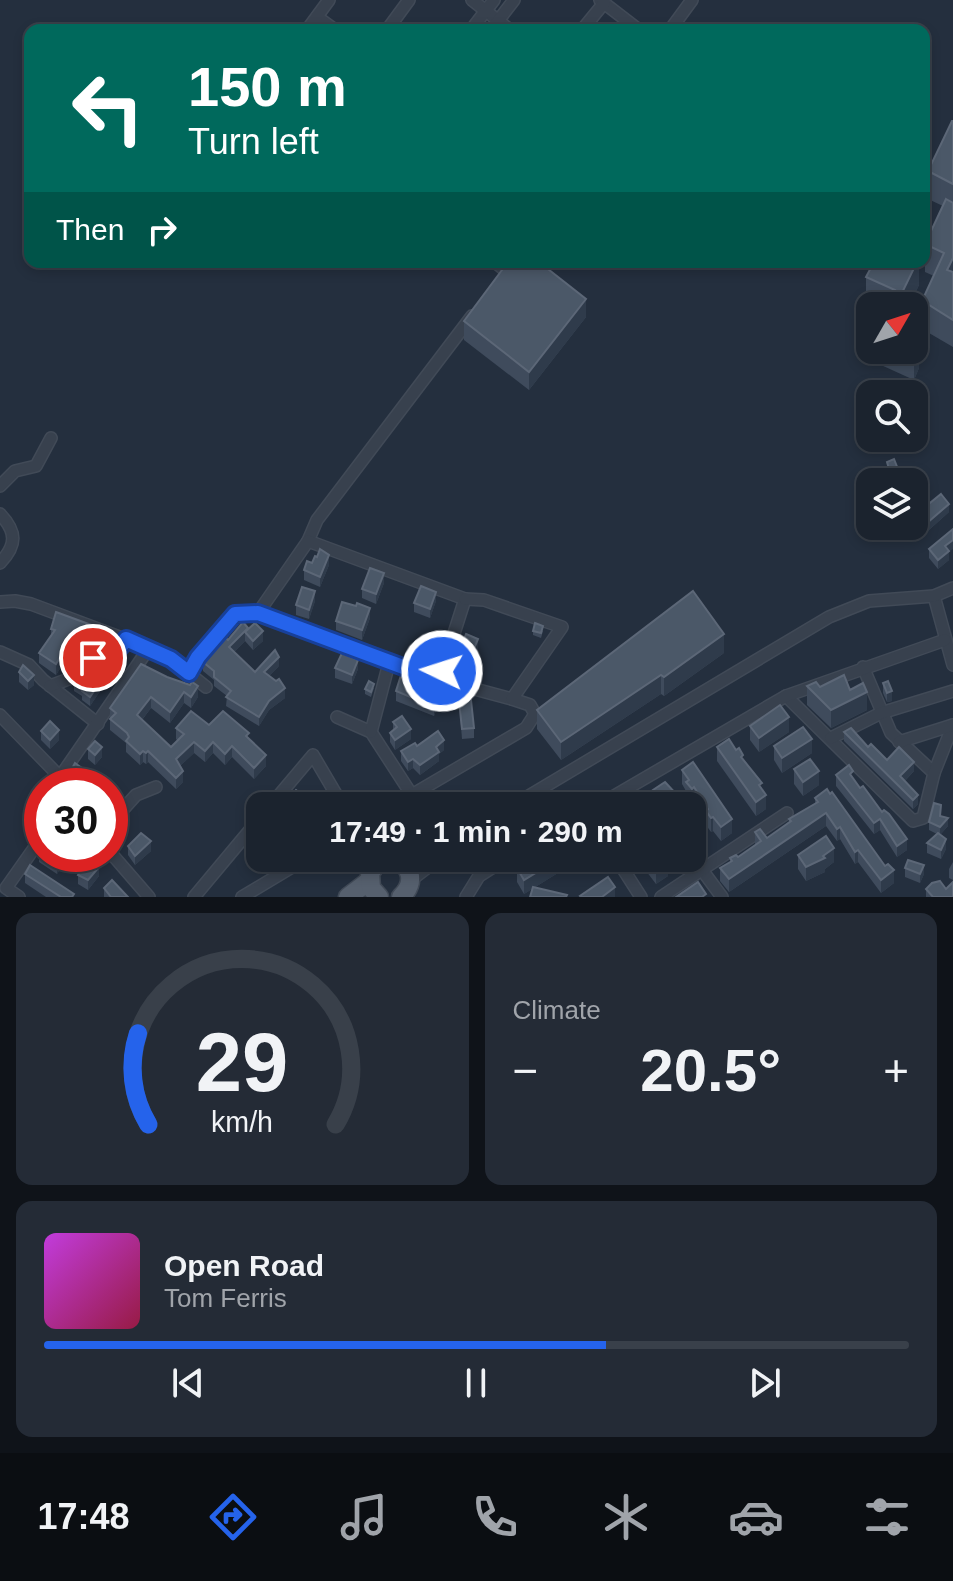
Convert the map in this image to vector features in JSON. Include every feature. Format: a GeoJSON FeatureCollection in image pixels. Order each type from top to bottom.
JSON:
{"type":"FeatureCollection","features":[{"type":"Feature","properties":{"kind":"main road"},"geometry":{"type":"LineString","coordinates":[[372,872],[371,888],[379,897]]}},
{"type":"Feature","properties":{"kind":"main road"},"geometry":{"type":"LineString","coordinates":[[348,897],[369,881]]}},
{"type":"Feature","properties":{"kind":"street"},"geometry":{"type":"LineString","coordinates":[[312,24],[329,0]]}},
{"type":"Feature","properties":{"kind":"street"},"geometry":{"type":"LineString","coordinates":[[391,24],[409,0]]}},
{"type":"Feature","properties":{"kind":"street"},"geometry":{"type":"LineString","coordinates":[[472,0],[486,11],[494,24]]}},
{"type":"Feature","properties":{"kind":"street"},"geometry":{"type":"LineString","coordinates":[[476,24],[494,0]]}},
{"type":"Feature","properties":{"kind":"street"},"geometry":{"type":"LineString","coordinates":[[496,24],[514,0]]}},
{"type":"Feature","properties":{"kind":"street"},"geometry":{"type":"LineString","coordinates":[[674,24],[692,0]]}},
{"type":"Feature","properties":{"kind":"street"},"geometry":{"type":"LineString","coordinates":[[586,24],[602,1],[631,24]]}},
{"type":"Feature","properties":{"kind":"street"},"geometry":{"type":"LineString","coordinates":[[317,17],[327,24]]}},
{"type":"Feature","properties":{"kind":"street"},"geometry":{"type":"LineString","coordinates":[[497,283],[508,268]]}},
{"type":"Feature","properties":{"kind":"street"},"geometry":{"type":"LineString","coordinates":[[258,613],[308,541],[317,520],[478,308]]}},
{"type":"Feature","properties":{"kind":"street"},"geometry":{"type":"LineString","coordinates":[[0,486],[15,471],[36,466],[51,438]]}},
{"type":"Feature","properties":{"kind":"street"},"geometry":{"type":"LineString","coordinates":[[0,514],[12,530],[14,541],[0,563]]}},
{"type":"Feature","properties":{"kind":"street"},"geometry":{"type":"LineString","coordinates":[[308,541],[465,599],[484,600],[562,627],[512,699]]}},
{"type":"Feature","properties":{"kind":"street"},"geometry":{"type":"LineString","coordinates":[[537,792],[840,612],[869,601],[934,596],[953,588]]}},
{"type":"Feature","properties":{"kind":"street"},"geometry":{"type":"LineString","coordinates":[[934,596],[953,665]]}},
{"type":"Feature","properties":{"kind":"street"},"geometry":{"type":"LineString","coordinates":[[430,677],[442,671],[465,599]]}},
{"type":"Feature","properties":{"kind":"street"},"geometry":{"type":"LineString","coordinates":[[0,602],[31,604],[149,648],[171,659],[206,687]]}},
{"type":"Feature","properties":{"kind":"street"},"geometry":{"type":"LineString","coordinates":[[189,673],[198,657],[235,614],[258,613],[430,677],[530,705],[535,714],[526,728],[416,792]]}},
{"type":"Feature","properties":{"kind":"street"},"geometry":{"type":"LineString","coordinates":[[50,686],[74,677],[91,659],[109,659],[116,655],[126,639]]}},
{"type":"Feature","properties":{"kind":"street"},"geometry":{"type":"LineString","coordinates":[[621,792],[786,696],[945,640]]}},
{"type":"Feature","properties":{"kind":"street"},"geometry":{"type":"LineString","coordinates":[[68,768],[149,648]]}},
{"type":"Feature","properties":{"kind":"street"},"geometry":{"type":"LineString","coordinates":[[0,652],[26,663],[98,724]]}},
{"type":"Feature","properties":{"kind":"street"},"geometry":{"type":"LineString","coordinates":[[371,732],[389,663]]}},
{"type":"Feature","properties":{"kind":"street"},"geometry":{"type":"LineString","coordinates":[[863,667],[891,733],[934,773]]}},
{"type":"Feature","properties":{"kind":"street"},"geometry":{"type":"LineString","coordinates":[[831,738],[881,713],[953,691]]}},
{"type":"Feature","properties":{"kind":"street"},"geometry":{"type":"LineString","coordinates":[[786,696],[913,821],[923,818],[934,773],[953,725]]}},
{"type":"Feature","properties":{"kind":"street"},"geometry":{"type":"LineString","coordinates":[[0,716],[47,768]]}},
{"type":"Feature","properties":{"kind":"street"},"geometry":{"type":"LineString","coordinates":[[337,717],[371,732],[412,792]]}},
{"type":"Feature","properties":{"kind":"street"},"geometry":{"type":"LineString","coordinates":[[899,742],[953,725]]}},
{"type":"Feature","properties":{"kind":"street"},"geometry":{"type":"LineString","coordinates":[[282,792],[313,755],[335,792]]}},
{"type":"Feature","properties":{"kind":"street"},"geometry":{"type":"LineString","coordinates":[[128,804],[136,795],[156,787]]}},
{"type":"Feature","properties":{"kind":"street"},"geometry":{"type":"LineString","coordinates":[[706,867],[787,813]]}},
{"type":"Feature","properties":{"kind":"street"},"geometry":{"type":"LineString","coordinates":[[194,897],[246,835]]}},
{"type":"Feature","properties":{"kind":"street"},"geometry":{"type":"LineString","coordinates":[[19,897],[3,892],[24,862]]}},
{"type":"Feature","properties":{"kind":"street"},"geometry":{"type":"LineString","coordinates":[[127,872],[149,897]]}},
{"type":"Feature","properties":{"kind":"street"},"geometry":{"type":"LineString","coordinates":[[242,897],[284,872]]}},
{"type":"Feature","properties":{"kind":"street"},"geometry":{"type":"LineString","coordinates":[[411,889],[427,872]]}},
{"type":"Feature","properties":{"kind":"street"},"geometry":{"type":"LineString","coordinates":[[466,897],[479,876],[485,872]]}},
{"type":"Feature","properties":{"kind":"street"},"geometry":{"type":"LineString","coordinates":[[625,872],[641,897]]}},
{"type":"Feature","properties":{"kind":"street"},"geometry":{"type":"LineString","coordinates":[[661,897],[699,872]]}},
{"type":"Feature","properties":{"kind":"street"},"geometry":{"type":"LineString","coordinates":[[703,872],[722,897]]}},
{"type":"Feature","properties":{"kind":"building"},"geometry":{"type":"Polygon","coordinates":[[[953,121],[953,184],[930,172],[953,121]]]}},
{"type":"Feature","properties":{"kind":"building"},"geometry":{"type":"Polygon","coordinates":[[[946,199],[953,203],[953,258],[947,270],[953,272],[953,320],[929,305],[928,307],[926,292],[944,253],[930,246],[930,233],[946,199]]]}},
{"type":"Feature","properties":{"kind":"building"},"geometry":{"type":"Polygon","coordinates":[[[504,268],[547,268],[586,299],[529,372],[464,321],[504,268]]]}},
{"type":"Feature","properties":{"kind":"building"},"geometry":{"type":"Polygon","coordinates":[[[871,268],[914,268],[902,292],[866,277],[871,268]]]}},
{"type":"Feature","properties":{"kind":"building"},"geometry":{"type":"Polygon","coordinates":[[[894,459],[898,468],[889,468],[887,462],[894,459]]]}},
{"type":"Feature","properties":{"kind":"building"},"geometry":{"type":"Polygon","coordinates":[[[941,494],[949,504],[928,522],[928,505],[941,494]]]}},
{"type":"Feature","properties":{"kind":"building"},"geometry":{"type":"Polygon","coordinates":[[[953,529],[953,540],[945,546],[949,551],[938,560],[929,549],[953,529]]]}},
{"type":"Feature","properties":{"kind":"building"},"geometry":{"type":"Polygon","coordinates":[[[320,549],[329,555],[320,577],[304,570],[307,561],[312,563],[320,549]]]}},
{"type":"Feature","properties":{"kind":"building"},"geometry":{"type":"Polygon","coordinates":[[[370,568],[384,573],[376,594],[362,589],[370,568]]]}},
{"type":"Feature","properties":{"kind":"building"},"geometry":{"type":"Polygon","coordinates":[[[421,586],[436,592],[430,609],[414,603],[421,586]]]}},
{"type":"Feature","properties":{"kind":"building"},"geometry":{"type":"Polygon","coordinates":[[[302,587],[315,591],[309,610],[296,605],[302,587]]]}},
{"type":"Feature","properties":{"kind":"building"},"geometry":{"type":"Polygon","coordinates":[[[693,591],[724,634],[664,677],[661,675],[561,742],[537,710],[693,591]]]}},
{"type":"Feature","properties":{"kind":"building"},"geometry":{"type":"Polygon","coordinates":[[[342,602],[370,608],[362,630],[336,621],[342,602]]]}},
{"type":"Feature","properties":{"kind":"building"},"geometry":{"type":"Polygon","coordinates":[[[56,612],[94,626],[91,639],[85,637],[84,644],[73,655],[67,653],[66,658],[61,656],[56,664],[39,653],[55,630],[51,629],[56,612]]]}},
{"type":"Feature","properties":{"kind":"building"},"geometry":{"type":"Polygon","coordinates":[[[243,622],[248,628],[229,647],[255,672],[275,650],[279,657],[264,672],[276,681],[279,679],[285,688],[269,701],[259,717],[226,697],[231,691],[214,677],[214,671],[203,662],[224,636],[228,640],[243,622]]]}},
{"type":"Feature","properties":{"kind":"building"},"geometry":{"type":"Polygon","coordinates":[[[255,623],[263,631],[253,641],[245,632],[255,623]]]}},
{"type":"Feature","properties":{"kind":"building"},"geometry":{"type":"Polygon","coordinates":[[[535,623],[543,626],[541,633],[533,631],[535,623]]]}},
{"type":"Feature","properties":{"kind":"building"},"geometry":{"type":"Polygon","coordinates":[[[466,634],[478,639],[468,663],[457,659],[466,634]]]}},
{"type":"Feature","properties":{"kind":"building"},"geometry":{"type":"Polygon","coordinates":[[[342,653],[358,660],[352,675],[335,668],[342,653]]]}},
{"type":"Feature","properties":{"kind":"building"},"geometry":{"type":"Polygon","coordinates":[[[94,659],[109,669],[90,697],[74,681],[94,659]]]}},
{"type":"Feature","properties":{"kind":"building"},"geometry":{"type":"Polygon","coordinates":[[[141,664],[167,677],[198,686],[191,697],[184,692],[170,712],[151,697],[137,715],[171,747],[184,734],[176,728],[191,711],[209,725],[223,711],[249,733],[246,736],[266,755],[254,768],[232,746],[225,754],[213,742],[205,751],[194,742],[176,759],[183,771],[176,778],[148,751],[140,754],[126,741],[129,737],[127,733],[110,719],[116,713],[110,708],[141,664]]]}},
{"type":"Feature","properties":{"kind":"building"},"geometry":{"type":"Polygon","coordinates":[[[23,665],[34,675],[28,681],[19,672],[23,665]]]}},
{"type":"Feature","properties":{"kind":"building"},"geometry":{"type":"Polygon","coordinates":[[[402,672],[410,675],[410,685],[438,696],[434,707],[396,691],[402,672]]]}},
{"type":"Feature","properties":{"kind":"building"},"geometry":{"type":"Polygon","coordinates":[[[844,675],[850,690],[863,683],[867,692],[831,710],[807,686],[816,682],[820,687],[844,675]]]}},
{"type":"Feature","properties":{"kind":"building"},"geometry":{"type":"Polygon","coordinates":[[[369,681],[374,684],[371,692],[365,689],[369,681]]]}},
{"type":"Feature","properties":{"kind":"building"},"geometry":{"type":"Polygon","coordinates":[[[888,681],[892,691],[887,693],[883,683],[888,681]]]}},
{"type":"Feature","properties":{"kind":"building"},"geometry":{"type":"Polygon","coordinates":[[[471,700],[474,728],[462,729],[459,701],[471,700]]]}},
{"type":"Feature","properties":{"kind":"building"},"geometry":{"type":"Polygon","coordinates":[[[780,705],[789,717],[759,738],[750,726],[780,705]]]}},
{"type":"Feature","properties":{"kind":"building"},"geometry":{"type":"Polygon","coordinates":[[[402,716],[411,729],[395,740],[390,733],[397,727],[393,722],[402,716]]]}},
{"type":"Feature","properties":{"kind":"building"},"geometry":{"type":"Polygon","coordinates":[[[50,721],[59,730],[50,740],[41,731],[50,721]]]}},
{"type":"Feature","properties":{"kind":"building"},"geometry":{"type":"Polygon","coordinates":[[[803,727],[812,739],[782,758],[774,746],[803,727]]]}},
{"type":"Feature","properties":{"kind":"building"},"geometry":{"type":"Polygon","coordinates":[[[851,728],[868,747],[871,744],[887,760],[899,747],[914,762],[900,776],[918,795],[913,800],[844,732],[851,728]]]}},
{"type":"Feature","properties":{"kind":"building"},"geometry":{"type":"Polygon","coordinates":[[[438,731],[444,740],[436,747],[439,752],[420,765],[413,759],[408,762],[401,751],[415,743],[417,746],[438,731]]]}},
{"type":"Feature","properties":{"kind":"building"},"geometry":{"type":"Polygon","coordinates":[[[729,739],[736,750],[739,748],[741,757],[762,783],[759,785],[766,795],[756,802],[717,747],[729,739]]]}},
{"type":"Feature","properties":{"kind":"building"},"geometry":{"type":"Polygon","coordinates":[[[95,741],[102,747],[95,755],[88,749],[95,741]]]}},
{"type":"Feature","properties":{"kind":"building"},"geometry":{"type":"Polygon","coordinates":[[[810,759],[819,771],[803,782],[794,769],[810,759]]]}},
{"type":"Feature","properties":{"kind":"building"},"geometry":{"type":"Polygon","coordinates":[[[693,762],[732,819],[721,827],[711,818],[706,811],[706,792],[692,789],[682,770],[693,762]]]}},
{"type":"Feature","properties":{"kind":"building"},"geometry":{"type":"Polygon","coordinates":[[[849,765],[853,771],[850,774],[860,788],[863,786],[882,812],[884,810],[889,814],[907,839],[897,846],[880,819],[874,823],[836,775],[849,765]]]}},
{"type":"Feature","properties":{"kind":"building"},"geometry":{"type":"Polygon","coordinates":[[[665,782],[674,792],[654,792],[653,790],[665,782]]]}},
{"type":"Feature","properties":{"kind":"building"},"geometry":{"type":"Polygon","coordinates":[[[827,789],[885,866],[888,864],[894,870],[881,880],[826,813],[729,879],[720,868],[732,861],[730,858],[738,857],[761,841],[755,832],[760,829],[767,838],[791,821],[789,819],[818,802],[815,798],[827,789]]]}},
{"type":"Feature","properties":{"kind":"building"},"geometry":{"type":"Polygon","coordinates":[[[934,803],[941,805],[940,816],[948,818],[940,827],[929,822],[934,803]]]}},
{"type":"Feature","properties":{"kind":"building"},"geometry":{"type":"Polygon","coordinates":[[[141,833],[151,841],[135,856],[128,846],[141,833]]]}},
{"type":"Feature","properties":{"kind":"building"},"geometry":{"type":"Polygon","coordinates":[[[938,833],[946,839],[941,850],[927,843],[938,833]]]}},
{"type":"Feature","properties":{"kind":"building"},"geometry":{"type":"Polygon","coordinates":[[[826,836],[834,848],[823,856],[825,858],[806,867],[798,855],[826,836]]]}},
{"type":"Feature","properties":{"kind":"building"},"geometry":{"type":"Polygon","coordinates":[[[908,860],[924,865],[920,874],[905,868],[908,860]]]}},
{"type":"Feature","properties":{"kind":"building"},"geometry":{"type":"Polygon","coordinates":[[[41,872],[74,894],[72,897],[61,897],[25,874],[41,872]]]}},
{"type":"Feature","properties":{"kind":"building"},"geometry":{"type":"Polygon","coordinates":[[[80,872],[95,872],[88,880],[78,875],[80,872]]]}},
{"type":"Feature","properties":{"kind":"building"},"geometry":{"type":"Polygon","coordinates":[[[519,872],[537,872],[524,880],[519,872]]]}},
{"type":"Feature","properties":{"kind":"building"},"geometry":{"type":"Polygon","coordinates":[[[608,877],[615,887],[602,897],[580,896],[608,877]]]}},
{"type":"Feature","properties":{"kind":"building"},"geometry":{"type":"Polygon","coordinates":[[[112,880],[128,897],[111,897],[104,888],[112,880]]]}},
{"type":"Feature","properties":{"kind":"building"},"geometry":{"type":"Polygon","coordinates":[[[940,881],[946,889],[953,882],[953,897],[933,897],[926,889],[940,881]]]}},
{"type":"Feature","properties":{"kind":"building"},"geometry":{"type":"Polygon","coordinates":[[[698,882],[706,894],[702,897],[676,897],[698,882]]]}},
{"type":"Feature","properties":{"kind":"building"},"geometry":{"type":"Polygon","coordinates":[[[533,887],[567,895],[530,897],[533,887]]]}},
{"type":"Feature","properties":{"kind":"route"},"geometry":{"type":"LineString","coordinates":[[93,658],[109,659],[116,655],[126,639],[171,659],[189,673],[198,657],[235,614],[250,612],[430,677],[442,671]]}}]}
